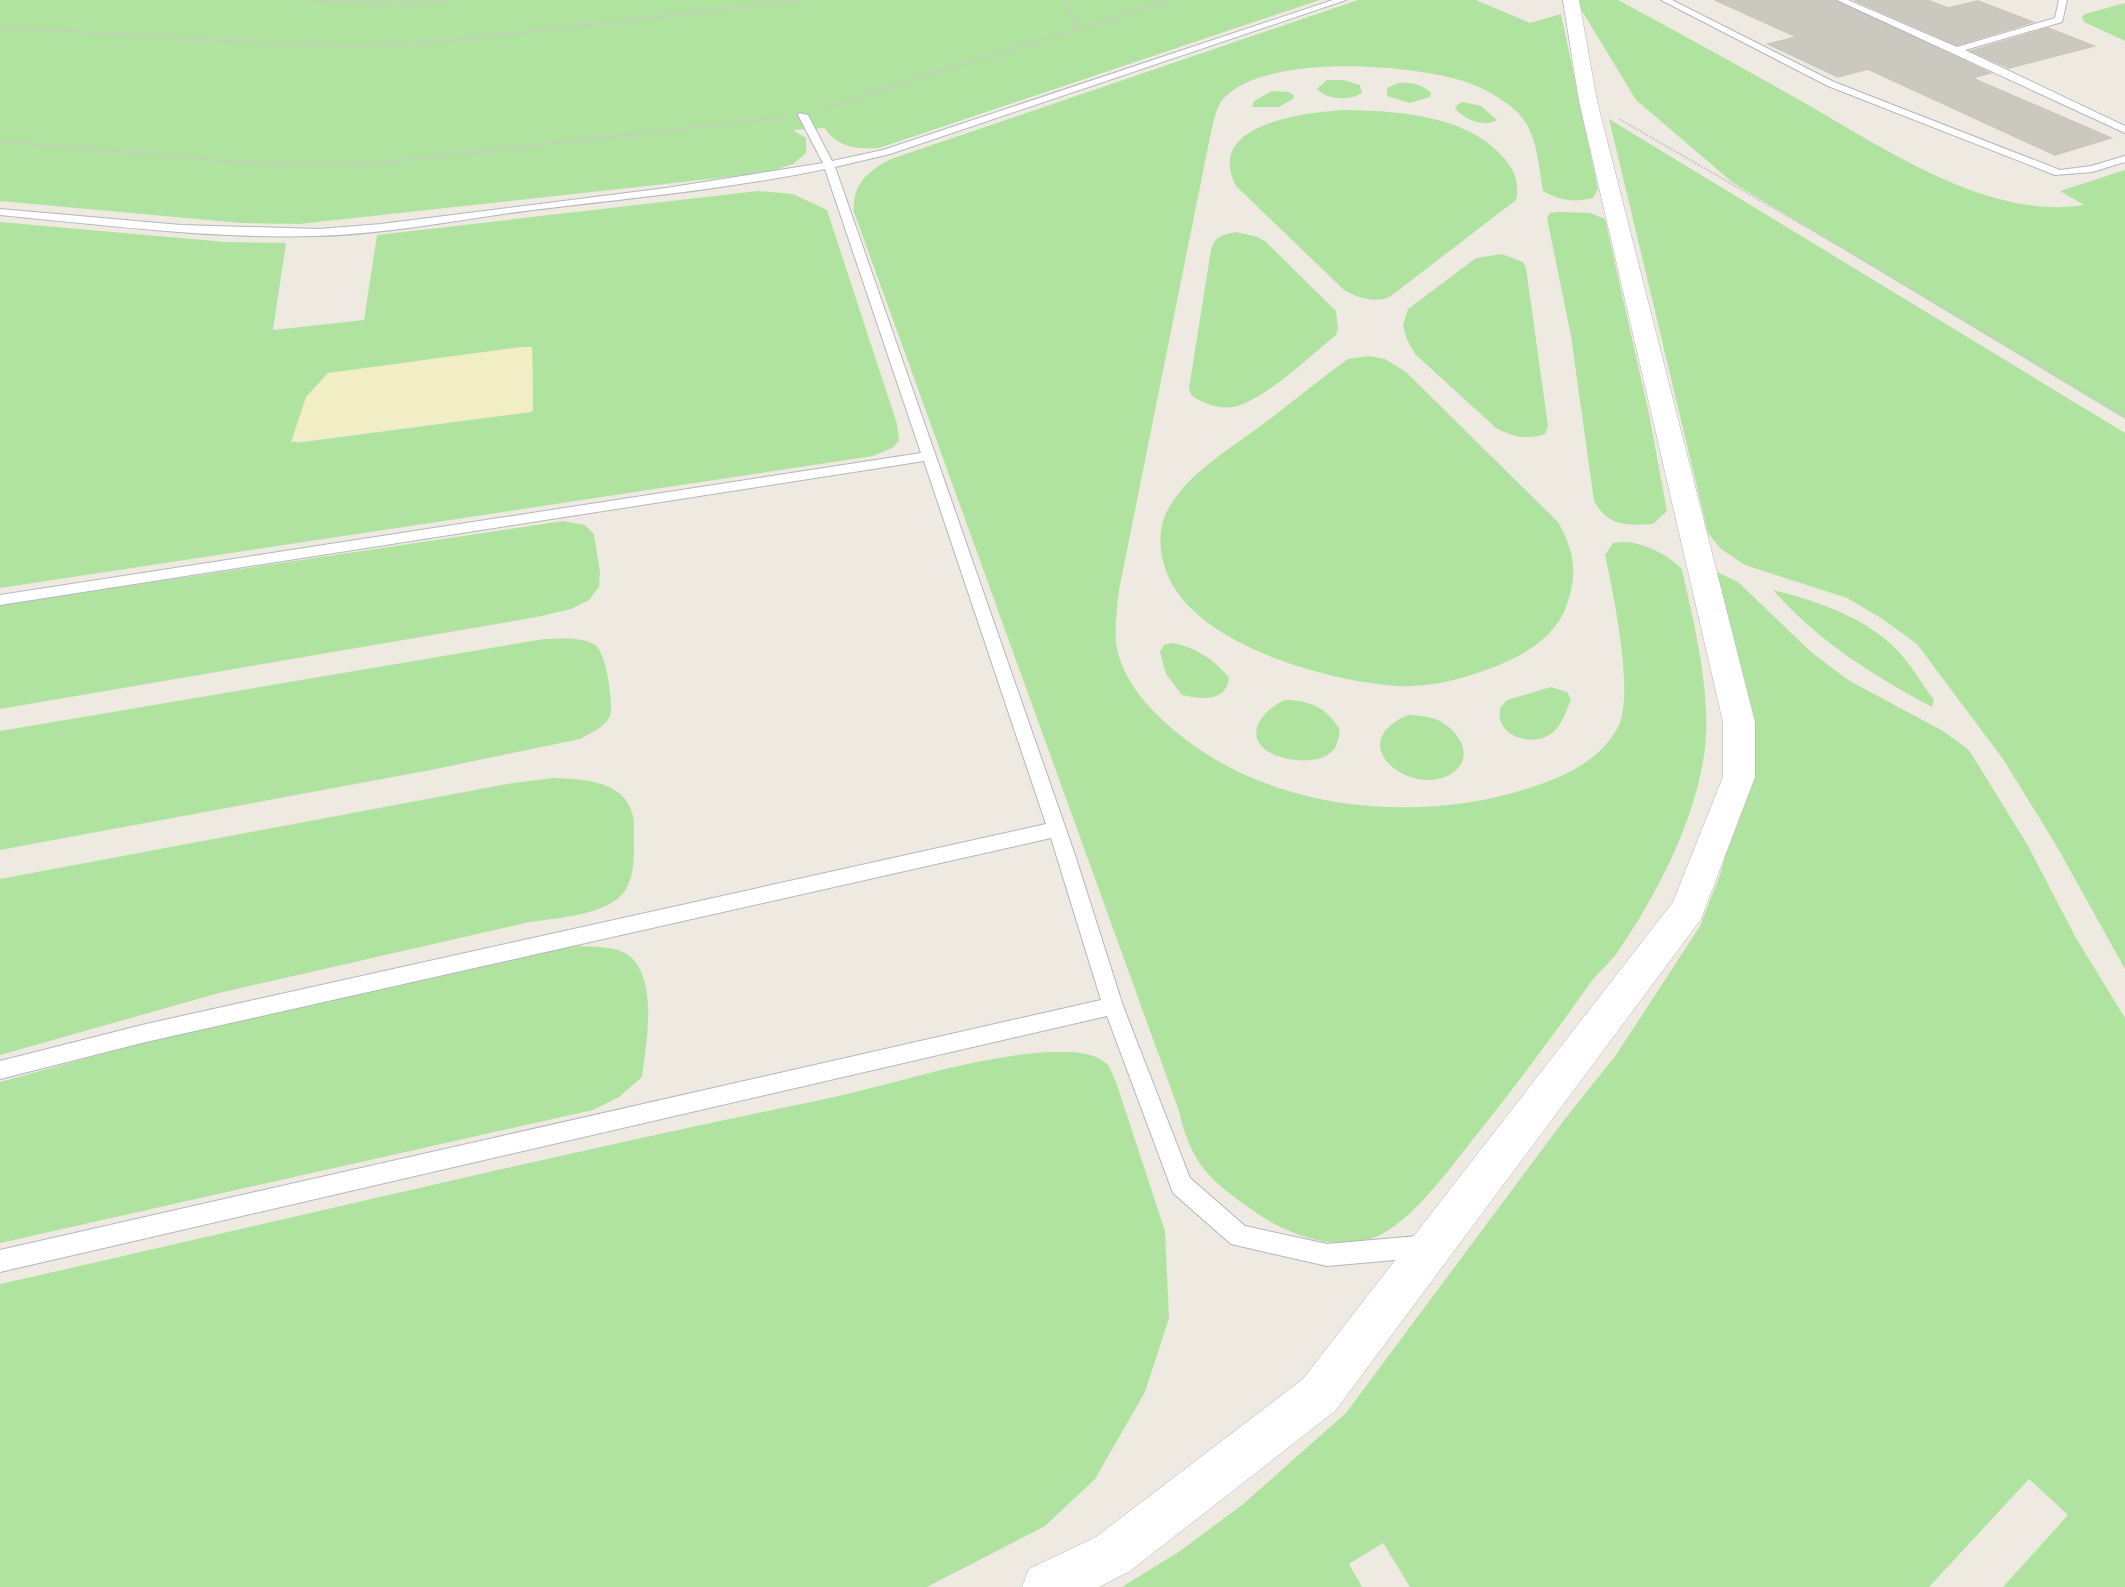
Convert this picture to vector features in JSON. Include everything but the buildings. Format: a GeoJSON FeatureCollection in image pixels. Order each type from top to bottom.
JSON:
{"type":"FeatureCollection","features":[{"type":"Feature","properties":{"kind":"street"},"geometry":{"type":"LineString","coordinates":[[1047,1587],[1113,1554],[1319,1395],[1688,909],[1739,777],[1739,722],[1588,101],[1571,0]]}},
{"type":"Feature","properties":{"kind":"lane"},"geometry":{"type":"LineString","coordinates":[[0,212],[219,231],[292,233],[437,219],[758,179],[830,167],[886,152],[1342,0]]}},
{"type":"Feature","properties":{"kind":"lane"},"geometry":{"type":"LineString","coordinates":[[1665,0],[1831,84],[2059,173],[2092,169],[2125,159]]}},
{"type":"Feature","properties":{"kind":"lane"},"geometry":{"type":"LineString","coordinates":[[1841,0],[1956,50],[2125,130]]}},
{"type":"Feature","properties":{"kind":"lane"},"geometry":{"type":"LineString","coordinates":[[1956,50],[2059,20],[2063,0]]}},
{"type":"Feature","properties":{"kind":"lane"},"geometry":{"type":"LineString","coordinates":[[802,115],[830,167],[1057,829],[1113,1006],[1181,1185],[1239,1236],[1327,1255],[1432,1245]]}},
{"type":"Feature","properties":{"kind":"lane"},"geometry":{"type":"LineString","coordinates":[[0,600],[929,456]]}},
{"type":"Feature","properties":{"kind":"lane"},"geometry":{"type":"LineString","coordinates":[[0,1070],[146,1033],[1057,829]]}},
{"type":"Feature","properties":{"kind":"lane"},"geometry":{"type":"LineString","coordinates":[[0,1261],[1113,1006]]}},
{"type":"Feature","properties":{"kind":"path"},"geometry":{"type":"LineString","coordinates":[[309,0],[408,5],[452,0]]}},
{"type":"Feature","properties":{"kind":"path"},"geometry":{"type":"LineString","coordinates":[[0,27],[194,39],[363,46],[437,42],[804,0]]}},
{"type":"Feature","properties":{"kind":"path"},"geometry":{"type":"LineString","coordinates":[[1061,0],[1072,12],[1077,29]]}},
{"type":"Feature","properties":{"kind":"path"},"geometry":{"type":"LineString","coordinates":[[0,141],[214,160],[303,165],[380,163],[802,115],[1170,0]]}},
{"type":"Feature","properties":{"kind":"path"},"geometry":{"type":"LineString","coordinates":[[1588,101],[1843,248],[2125,416]]}},
{"type":"Feature","properties":{"kind":"green space"},"geometry":{"type":"Polygon","coordinates":[[[0,0],[1320,0],[879,148],[848,146],[836,140],[824,128],[793,130],[806,138],[806,153],[793,164],[765,173],[299,224],[241,223],[0,201],[0,0]]]}},
{"type":"Feature","properties":{"kind":"green space"},"geometry":{"type":"Polygon","coordinates":[[[1358,0],[1476,0],[1530,23],[1561,14],[1598,189],[1593,198],[1580,200],[1555,197],[1543,191],[1530,130],[1518,113],[1485,90],[1439,75],[1375,67],[1304,68],[1272,74],[1244,84],[1224,98],[1216,111],[1210,137],[1119,590],[1116,638],[1121,664],[1137,692],[1158,716],[1204,752],[1246,775],[1291,792],[1339,802],[1388,807],[1436,806],[1484,800],[1529,788],[1581,766],[1603,748],[1619,725],[1623,710],[1623,666],[1617,616],[1605,555],[1613,543],[1631,543],[1659,552],[1682,569],[1701,661],[1706,733],[1699,781],[1683,832],[1660,882],[1619,950],[1592,981],[1449,1171],[1423,1200],[1396,1225],[1382,1234],[1350,1243],[1333,1243],[1284,1229],[1255,1212],[1215,1181],[1197,1159],[1190,1145],[854,212],[854,202],[863,180],[875,168],[891,159],[1358,0]]]}},
{"type":"Feature","properties":{"kind":"green space"},"geometry":{"type":"Polygon","coordinates":[[[1578,0],[1618,0],[1750,72],[1896,156],[1971,190],[2009,201],[2047,207],[2084,205],[2060,191],[2125,170],[2125,419],[1732,182],[1636,100],[1579,6],[1578,0]]]}},
{"type":"Feature","properties":{"kind":"green space"},"geometry":{"type":"Polygon","coordinates":[[[2125,3],[2125,41],[2084,22],[2082,17],[2085,14],[2125,3]]]}},
{"type":"Feature","properties":{"kind":"green space"},"geometry":{"type":"Polygon","coordinates":[[[1327,80],[1344,80],[1360,85],[1362,93],[1345,98],[1321,93],[1317,89],[1327,80]]]}},
{"type":"Feature","properties":{"kind":"green space"},"geometry":{"type":"Polygon","coordinates":[[[1399,83],[1412,83],[1420,86],[1431,93],[1430,97],[1410,103],[1387,96],[1387,88],[1399,83]]]}},
{"type":"Feature","properties":{"kind":"green space"},"geometry":{"type":"Polygon","coordinates":[[[1272,91],[1288,92],[1294,95],[1293,99],[1279,107],[1252,107],[1254,101],[1272,91]]]}},
{"type":"Feature","properties":{"kind":"green space"},"geometry":{"type":"Polygon","coordinates":[[[1463,102],[1481,106],[1497,120],[1480,123],[1469,119],[1455,109],[1463,102]]]}},
{"type":"Feature","properties":{"kind":"green space"},"geometry":{"type":"Polygon","coordinates":[[[1343,110],[1407,114],[1450,124],[1470,132],[1488,143],[1508,163],[1517,182],[1516,200],[1391,296],[1373,300],[1349,293],[1236,186],[1230,165],[1234,148],[1245,135],[1262,126],[1305,114],[1343,110]]]}},
{"type":"Feature","properties":{"kind":"green space"},"geometry":{"type":"Polygon","coordinates":[[[1609,119],[2125,433],[2125,969],[2056,845],[2003,759],[1917,644],[1881,618],[1847,598],[1745,565],[1721,549],[1708,533],[1609,119]]]}},
{"type":"Feature","properties":{"kind":"green space"},"geometry":{"type":"Polygon","coordinates":[[[758,191],[793,194],[827,210],[897,424],[899,441],[892,448],[873,456],[0,588],[0,222],[225,242],[286,243],[273,330],[364,320],[377,235],[758,191]],[[532,347],[419,361],[295,443],[530,412],[533,410],[532,347]]]}},
{"type":"Feature","properties":{"kind":"green space"},"geometry":{"type":"Polygon","coordinates":[[[1550,213],[1590,213],[1605,219],[1649,414],[1667,511],[1653,524],[1618,523],[1605,515],[1594,501],[1571,336],[1547,218],[1550,213]]]}},
{"type":"Feature","properties":{"kind":"green space"},"geometry":{"type":"Polygon","coordinates":[[[1236,232],[1258,237],[1266,242],[1336,311],[1338,328],[1336,335],[1267,391],[1243,404],[1222,407],[1197,399],[1191,395],[1189,388],[1211,250],[1220,237],[1236,232]]]}},
{"type":"Feature","properties":{"kind":"green space"},"geometry":{"type":"Polygon","coordinates":[[[1502,254],[1523,262],[1526,268],[1548,426],[1545,434],[1538,436],[1520,437],[1496,428],[1415,354],[1407,340],[1403,325],[1408,309],[1476,258],[1502,254]]]}},
{"type":"Feature","properties":{"kind":"green space"},"geometry":{"type":"Polygon","coordinates":[[[1369,356],[1385,359],[1406,372],[1558,522],[1564,534],[1572,556],[1573,577],[1572,588],[1559,621],[1545,638],[1527,651],[1487,670],[1436,684],[1397,686],[1367,683],[1296,666],[1226,635],[1197,614],[1175,589],[1163,561],[1161,538],[1165,515],[1182,489],[1192,479],[1348,359],[1369,356]]]}},
{"type":"Feature","properties":{"kind":"green space"},"geometry":{"type":"Polygon","coordinates":[[[563,521],[585,525],[594,534],[600,572],[599,587],[589,600],[571,609],[537,617],[0,709],[0,605],[563,521]]]}},
{"type":"Feature","properties":{"kind":"green space"},"geometry":{"type":"Polygon","coordinates":[[[1717,572],[1738,582],[1811,652],[1848,680],[1943,731],[1969,750],[2027,844],[2076,938],[2125,1018],[2125,1587],[2003,1587],[2068,1515],[2029,1479],[1929,1587],[1410,1587],[1383,1543],[1349,1564],[1362,1587],[1122,1587],[1180,1551],[1242,1505],[1346,1413],[1564,1120],[1616,1055],[1700,926],[1720,875],[1736,817],[1740,680],[1717,572]]]}},
{"type":"Feature","properties":{"kind":"green space"},"geometry":{"type":"Polygon","coordinates":[[[1773,590],[1840,612],[1885,639],[1903,657],[1934,700],[1932,707],[1847,656],[1808,625],[1773,590]]]}},
{"type":"Feature","properties":{"kind":"green space"},"geometry":{"type":"Polygon","coordinates":[[[544,639],[584,640],[595,645],[603,657],[610,690],[610,716],[601,727],[580,739],[431,770],[0,850],[0,731],[544,639]]]}},
{"type":"Feature","properties":{"kind":"green space"},"geometry":{"type":"Polygon","coordinates":[[[1171,643],[1195,650],[1218,666],[1229,678],[1223,692],[1204,698],[1182,695],[1166,674],[1160,652],[1164,645],[1171,643]]]}},
{"type":"Feature","properties":{"kind":"green space"},"geometry":{"type":"Polygon","coordinates":[[[1551,687],[1567,692],[1571,699],[1563,719],[1553,732],[1543,738],[1530,740],[1509,733],[1504,728],[1500,719],[1500,708],[1507,700],[1551,687]]]}},
{"type":"Feature","properties":{"kind":"green space"},"geometry":{"type":"Polygon","coordinates":[[[1285,700],[1317,707],[1335,722],[1340,730],[1336,746],[1329,754],[1313,760],[1294,760],[1269,752],[1261,745],[1256,730],[1259,723],[1270,709],[1285,700]]]}},
{"type":"Feature","properties":{"kind":"green space"},"geometry":{"type":"Polygon","coordinates":[[[1408,715],[1435,719],[1457,735],[1464,751],[1463,759],[1459,767],[1451,774],[1435,780],[1418,779],[1402,774],[1389,764],[1382,753],[1381,740],[1389,727],[1408,715]]]}},
{"type":"Feature","properties":{"kind":"green space"},"geometry":{"type":"Polygon","coordinates":[[[553,778],[589,781],[612,788],[628,804],[633,816],[632,875],[624,892],[606,906],[581,914],[530,922],[219,993],[0,1055],[0,879],[513,783],[553,778]]]}},
{"type":"Feature","properties":{"kind":"green space"},"geometry":{"type":"Polygon","coordinates":[[[579,946],[608,948],[625,953],[636,963],[643,976],[647,993],[648,1029],[642,1077],[619,1097],[593,1110],[0,1243],[0,1082],[193,1029],[548,949],[579,946]]]}},
{"type":"Feature","properties":{"kind":"green space"},"geometry":{"type":"Polygon","coordinates":[[[1048,1052],[1071,1052],[1094,1056],[1101,1059],[1111,1070],[1165,1231],[1169,1318],[1145,1392],[1095,1479],[1045,1526],[927,1587],[0,1587],[0,1284],[510,1167],[845,1095],[961,1065],[1048,1052]]]}},
{"type":"Feature","properties":{"kind":"sand"},"geometry":{"type":"Polygon","coordinates":[[[532,347],[533,410],[530,412],[291,442],[306,397],[328,373],[532,347]]]}}]}
